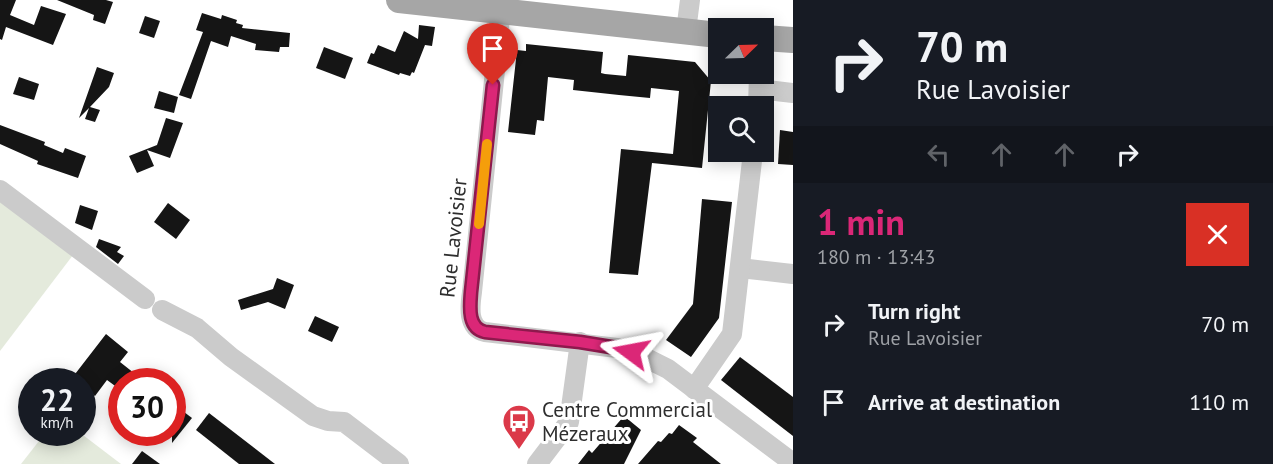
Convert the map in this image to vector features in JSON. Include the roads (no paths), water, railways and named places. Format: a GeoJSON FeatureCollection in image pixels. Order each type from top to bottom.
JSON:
{"type":"FeatureCollection","features":[{"type":"Feature","properties":{"kind":"main road"},"geometry":{"type":"LineString","coordinates":[[399,0],[500,6],[708,34]]}},
{"type":"Feature","properties":{"kind":"main road"},"geometry":{"type":"LineString","coordinates":[[774,39],[793,40]]}},
{"type":"Feature","properties":{"kind":"street"},"geometry":{"type":"LineString","coordinates":[[686,31],[690,0]]}},
{"type":"Feature","properties":{"kind":"street","name":"Rue Lavoisier"},"geometry":{"type":"LineString","coordinates":[[500,6],[470,314],[475,326],[479,331],[580,342],[617,348],[644,357],[668,369],[793,464]]}},
{"type":"Feature","properties":{"kind":"street"},"geometry":{"type":"LineString","coordinates":[[759,90],[793,93]]}},
{"type":"Feature","properties":{"kind":"street"},"geometry":{"type":"LineString","coordinates":[[694,389],[732,334],[752,162]]}},
{"type":"Feature","properties":{"kind":"street"},"geometry":{"type":"LineString","coordinates":[[0,189],[145,299],[152,296],[158,297],[162,302],[162,310],[197,328],[231,357],[313,416],[328,421],[344,422],[399,464]]}},
{"type":"Feature","properties":{"kind":"street"},"geometry":{"type":"LineString","coordinates":[[740,268],[793,274]]}},
{"type":"Feature","properties":{"kind":"street"},"geometry":{"type":"LineString","coordinates":[[537,464],[569,422],[580,342]]}},
{"type":"Feature","properties":{"kind":"place","name":"Centre Commercial Mézeraux"},"geometry":{"type":"Point","coordinates":[519,450]}}]}
